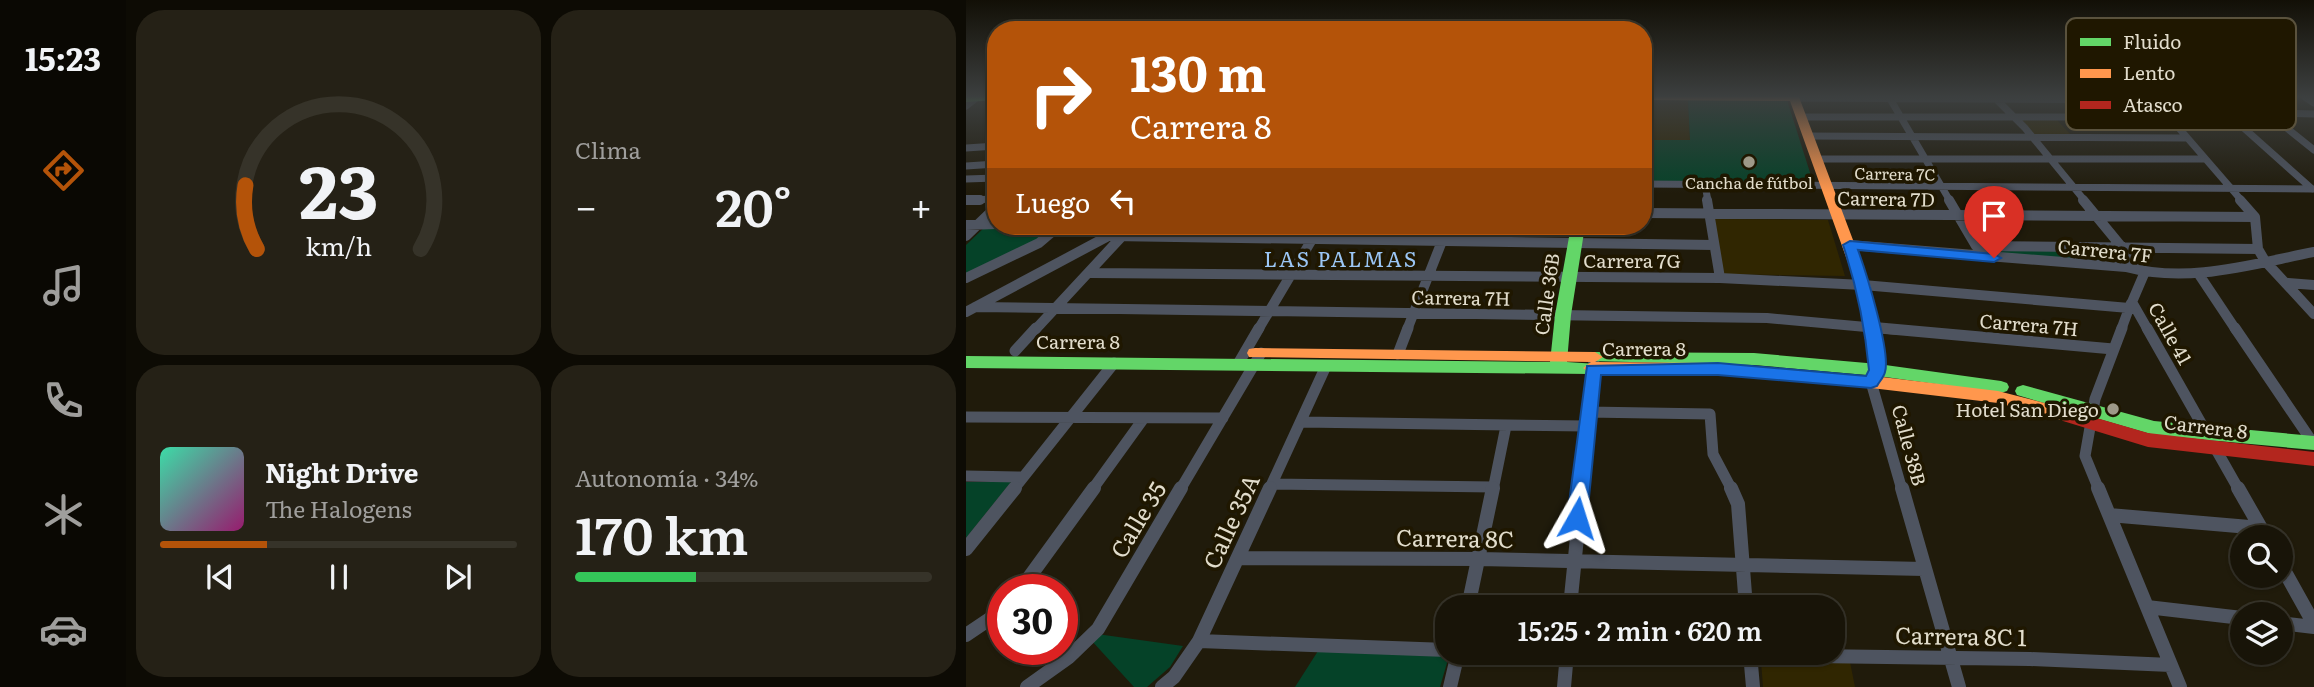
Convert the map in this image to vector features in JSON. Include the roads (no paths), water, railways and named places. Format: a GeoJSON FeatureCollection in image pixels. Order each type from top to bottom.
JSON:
{"type":"FeatureCollection","features":[{"type":"Feature","properties":{"kind":"street","name":"Calle 38B"},"geometry":{"type":"LineString","coordinates":[[1805,129],[1863,285],[1872,326],[1874,376],[1924,569],[1959,687]]}},
{"type":"Feature","properties":{"kind":"street"},"geometry":{"type":"LineString","coordinates":[[1907,129],[1976,246],[2259,249]]}},
{"type":"Feature","properties":{"kind":"street"},"geometry":{"type":"LineString","coordinates":[[2024,129],[2144,274]]}},
{"type":"Feature","properties":{"kind":"street"},"geometry":{"type":"LineString","coordinates":[[2180,130],[2255,217],[2259,249],[2265,261],[2314,314]]}},
{"type":"Feature","properties":{"kind":"street"},"geometry":{"type":"LineString","coordinates":[[2247,130],[2313,190]]}},
{"type":"Feature","properties":{"kind":"street"},"geometry":{"type":"LineString","coordinates":[[2288,130],[2314,150]]}},
{"type":"Feature","properties":{"kind":"street"},"geometry":{"type":"LineString","coordinates":[[1808,136],[2187,138]]}},
{"type":"Feature","properties":{"kind":"street"},"geometry":{"type":"LineString","coordinates":[[966,148],[987,147]]}},
{"type":"Feature","properties":{"kind":"street"},"geometry":{"type":"LineString","coordinates":[[1816,159],[2206,159]]}},
{"type":"Feature","properties":{"kind":"street"},"geometry":{"type":"LineString","coordinates":[[966,166],[987,165]]}},
{"type":"Feature","properties":{"kind":"street"},"geometry":{"type":"LineString","coordinates":[[966,179],[987,178]]}},
{"type":"Feature","properties":{"kind":"street","name":"Carrera 7C"},"geometry":{"type":"LineString","coordinates":[[1652,184],[2313,190]]}},
{"type":"Feature","properties":{"kind":"street"},"geometry":{"type":"LineString","coordinates":[[1705,185],[1720,278]]}},
{"type":"Feature","properties":{"kind":"street"},"geometry":{"type":"LineString","coordinates":[[966,200],[987,199]]}},
{"type":"Feature","properties":{"kind":"street","name":"Carrera 7D"},"geometry":{"type":"LineString","coordinates":[[1652,214],[2255,217]]}},
{"type":"Feature","properties":{"kind":"street"},"geometry":{"type":"LineString","coordinates":[[966,236],[987,216]]}},
{"type":"Feature","properties":{"kind":"street"},"geometry":{"type":"LineString","coordinates":[[966,226],[987,224]]}},
{"type":"Feature","properties":{"kind":"street"},"geometry":{"type":"LineString","coordinates":[[966,278],[1050,235]]}},
{"type":"Feature","properties":{"kind":"street"},"geometry":{"type":"LineString","coordinates":[[971,310],[1113,235]]}},
{"type":"Feature","properties":{"kind":"street"},"geometry":{"type":"LineString","coordinates":[[1015,351],[1091,273],[1122,235]]}},
{"type":"Feature","properties":{"kind":"street"},"geometry":{"type":"LineString","coordinates":[[1228,235],[1312,240],[1714,245]]}},
{"type":"Feature","properties":{"kind":"street","name":"Calle 35"},"geometry":{"type":"LineString","coordinates":[[1027,687],[1069,657],[1098,629],[1223,418],[1270,310],[1315,235]]}},
{"type":"Feature","properties":{"kind":"street"},"geometry":{"type":"LineString","coordinates":[[1398,354],[1445,235]]}},
{"type":"Feature","properties":{"kind":"street","name":"Calle 36B"},"geometry":{"type":"LineString","coordinates":[[1558,363],[1576,235]]}},
{"type":"Feature","properties":{"kind":"street","name":"Carrera 7F"},"geometry":{"type":"LineString","coordinates":[[1850,245],[2126,267],[2144,274],[2197,273],[2314,252]]}},
{"type":"Feature","properties":{"kind":"street","name":"Carrera 7G"},"geometry":{"type":"LineString","coordinates":[[1091,273],[1720,278],[1863,285],[2130,305]]}},
{"type":"Feature","properties":{"kind":"street"},"geometry":{"type":"LineString","coordinates":[[2197,273],[2314,448]]}},
{"type":"Feature","properties":{"kind":"street","name":"Calle 41"},"geometry":{"type":"LineString","coordinates":[[2144,274],[2130,305],[2259,525]]}},
{"type":"Feature","properties":{"kind":"street"},"geometry":{"type":"LineString","coordinates":[[2288,283],[2314,285]]}},
{"type":"Feature","properties":{"kind":"street"},"geometry":{"type":"LineString","coordinates":[[2130,305],[2091,418],[2085,456],[2180,687]]}},
{"type":"Feature","properties":{"kind":"street","name":"Carrera 7H"},"geometry":{"type":"LineString","coordinates":[[971,310],[1056,308],[1767,317],[2113,349]]}},
{"type":"Feature","properties":{"kind":"street","name":"Carrera 8"},"geometry":{"type":"LineString","coordinates":[[966,351],[1249,358],[1326,366],[1594,363],[1874,376],[2018,401],[2091,418],[2314,448]]}},
{"type":"Feature","properties":{"kind":"street","name":"Carrera 8"},"geometry":{"type":"LineString","coordinates":[[966,362],[1114,363],[1398,354],[1558,363]]}},
{"type":"Feature","properties":{"kind":"street"},"geometry":{"type":"LineString","coordinates":[[966,549],[1114,363]]}},
{"type":"Feature","properties":{"kind":"street"},"geometry":{"type":"LineString","coordinates":[[1571,595],[1594,363]]}},
{"type":"Feature","properties":{"kind":"street","name":"Calle 35A"},"geometry":{"type":"LineString","coordinates":[[1162,687],[1174,677],[1199,641],[1326,366]]}},
{"type":"Feature","properties":{"kind":"street"},"geometry":{"type":"LineString","coordinates":[[1302,422],[1506,426],[1587,419],[1710,414],[1713,454],[1724,471],[1738,504],[1745,595]]}},
{"type":"Feature","properties":{"kind":"street"},"geometry":{"type":"LineString","coordinates":[[966,416],[1223,418]]}},
{"type":"Feature","properties":{"kind":"street"},"geometry":{"type":"LineString","coordinates":[[1032,574],[1144,418]]}},
{"type":"Feature","properties":{"kind":"street","name":"Carrera 8"},"geometry":{"type":"LineString","coordinates":[[2091,418],[2148,440],[2216,449],[2314,448]]}},
{"type":"Feature","properties":{"kind":"street"},"geometry":{"type":"LineString","coordinates":[[1471,595],[1506,426]]}},
{"type":"Feature","properties":{"kind":"street"},"geometry":{"type":"LineString","coordinates":[[966,476],[1023,477]]}},
{"type":"Feature","properties":{"kind":"street"},"geometry":{"type":"LineString","coordinates":[[1273,484],[1493,487]]}},
{"type":"Feature","properties":{"kind":"street"},"geometry":{"type":"LineString","coordinates":[[2109,514],[2230,529]]}},
{"type":"Feature","properties":{"kind":"street","name":"Carrera 8C"},"geometry":{"type":"LineString","coordinates":[[1238,558],[1479,559],[1924,569]]}},
{"type":"Feature","properties":{"kind":"street"},"geometry":{"type":"LineString","coordinates":[[2293,587],[2314,625]]}},
{"type":"Feature","properties":{"kind":"street"},"geometry":{"type":"LineString","coordinates":[[2147,607],[2230,617]]}},
{"type":"Feature","properties":{"kind":"street"},"geometry":{"type":"LineString","coordinates":[[966,635],[987,621]]}},
{"type":"Feature","properties":{"kind":"street"},"geometry":{"type":"LineString","coordinates":[[2293,624],[2314,625]]}},
{"type":"Feature","properties":{"kind":"street"},"geometry":{"type":"LineString","coordinates":[[1199,641],[1435,650]]}},
{"type":"Feature","properties":{"kind":"street","name":"Carrera 8C 1"},"geometry":{"type":"LineString","coordinates":[[1845,656],[2171,666]]}},
{"type":"Feature","properties":{"kind":"street"},"geometry":{"type":"LineString","coordinates":[[1450,687],[1455,665]]}},
{"type":"Feature","properties":{"kind":"street"},"geometry":{"type":"LineString","coordinates":[[1564,687],[1566,665]]}},
{"type":"Feature","properties":{"kind":"street"},"geometry":{"type":"LineString","coordinates":[[1751,665],[1753,687]]}},
{"type":"Feature","properties":{"kind":"place","name":"Cancha de fútbol"},"geometry":{"type":"Point","coordinates":[1749,162]}},
{"type":"Feature","properties":{"kind":"place","name":"Hotel San Diego"},"geometry":{"type":"Point","coordinates":[2113,409]}},
{"type":"Feature","properties":{"kind":"district","name":"LAS PALMAS"},"geometry":{"type":"Point","coordinates":[1341,257]}}]}
